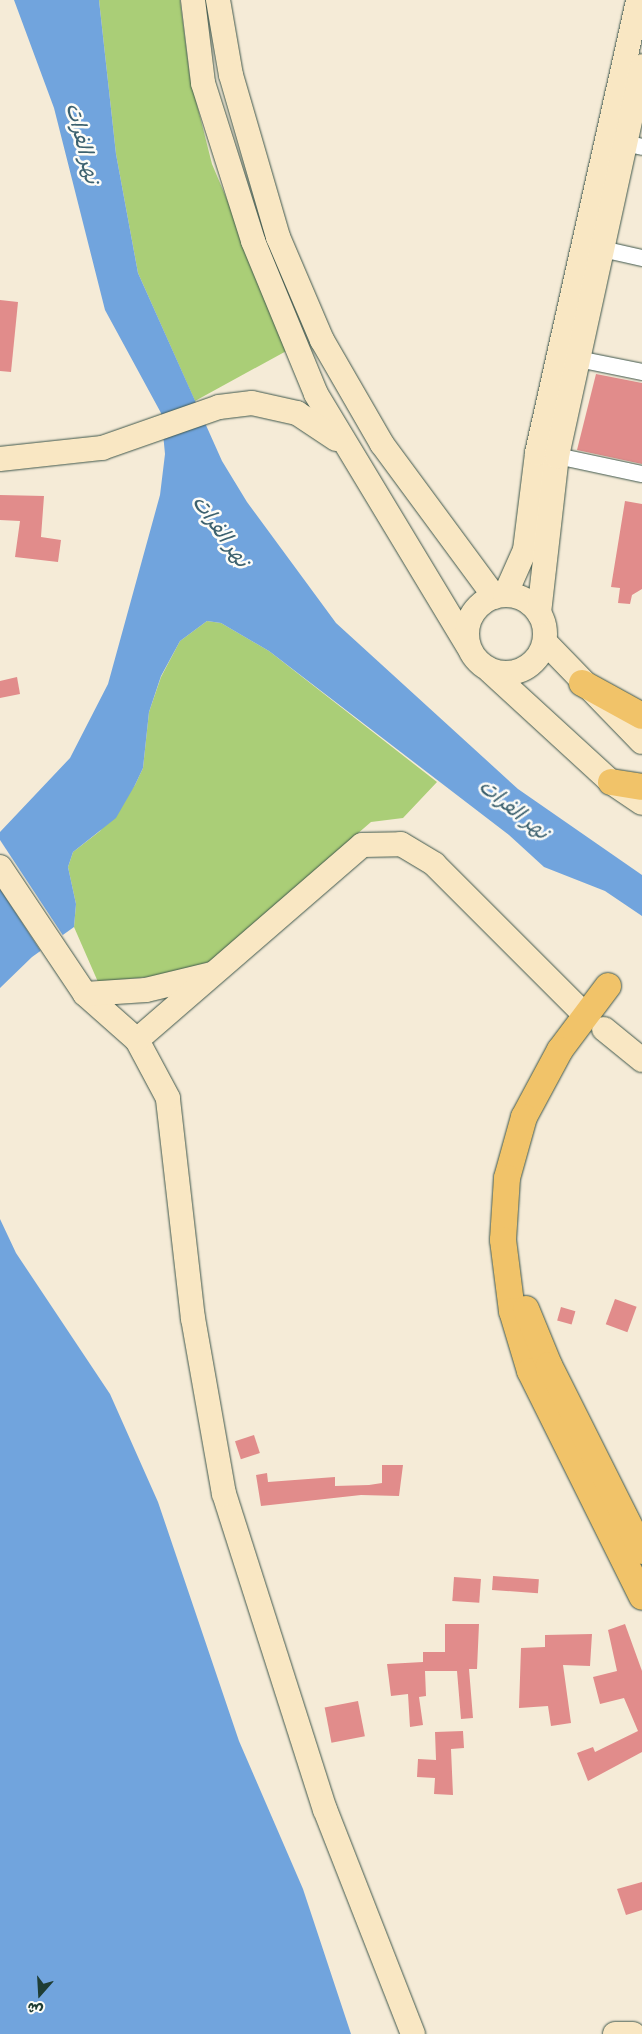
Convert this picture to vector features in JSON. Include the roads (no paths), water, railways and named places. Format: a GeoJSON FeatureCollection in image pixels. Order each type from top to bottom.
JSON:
{"type":"FeatureCollection","features":[{"type":"Feature","properties":{"kind":"main road"},"geometry":{"type":"LineString","coordinates":[[193,0],[203,83],[253,241],[316,394],[347,449],[410,544],[468,646],[490,670],[611,782],[642,802]]}},
{"type":"Feature","properties":{"kind":"main road"},"geometry":{"type":"LineString","coordinates":[[218,0],[232,75],[278,237],[325,348],[382,444],[500,596],[518,597],[539,613]]}},
{"type":"Feature","properties":{"kind":"main road"},"geometry":{"type":"LineString","coordinates":[[468,646],[468,622],[474,611],[500,596],[525,550],[537,453],[638,0]]}},
{"type":"Feature","properties":{"kind":"main road"},"geometry":{"type":"LineString","coordinates":[[642,66],[634,145],[602,249],[557,456],[539,613],[545,642],[582,683],[642,742]]}},
{"type":"Feature","properties":{"kind":"main road"},"geometry":{"type":"LineString","coordinates":[[0,459],[66,455],[143,437],[219,407],[273,404],[312,420],[347,449],[367,454],[382,444]]}},
{"type":"Feature","properties":{"kind":"main road"},"geometry":{"type":"LineString","coordinates":[[490,670],[524,669],[534,662],[545,642]]}},
{"type":"Feature","properties":{"kind":"main road"},"geometry":{"type":"LineString","coordinates":[[582,683],[642,716]]}},
{"type":"Feature","properties":{"kind":"main road"},"geometry":{"type":"LineString","coordinates":[[611,782],[642,787]]}},
{"type":"Feature","properties":{"kind":"main road"},"geometry":{"type":"LineString","coordinates":[[137,1040],[362,845],[401,844],[434,864],[495,921],[578,1008]]}},
{"type":"Feature","properties":{"kind":"main road"},"geometry":{"type":"LineString","coordinates":[[0,866],[85,994],[137,1040],[168,1098],[193,1319],[224,1494],[325,1810],[413,2034]]}},
{"type":"Feature","properties":{"kind":"main road"},"geometry":{"type":"LineString","coordinates":[[85,994],[146,990],[215,974]]}},
{"type":"Feature","properties":{"kind":"main road"},"geometry":{"type":"LineString","coordinates":[[608,986],[560,1050],[524,1117],[503,1208],[505,1265],[512,1312],[530,1371],[642,1597]]}},
{"type":"Feature","properties":{"kind":"main road"},"geometry":{"type":"LineString","coordinates":[[604,1029],[642,1060]]}},
{"type":"Feature","properties":{"kind":"main road"},"geometry":{"type":"LineString","coordinates":[[505,1265],[549,1365],[642,1551]]}},
{"type":"Feature","properties":{"kind":"main road"},"geometry":{"type":"LineString","coordinates":[[615,2034],[633,2034]]}},
{"type":"Feature","properties":{"kind":"street"},"geometry":{"type":"LineString","coordinates":[[602,249],[642,258]]}},
{"type":"Feature","properties":{"kind":"street"},"geometry":{"type":"LineString","coordinates":[[578,360],[642,372]]}},
{"type":"Feature","properties":{"kind":"street"},"geometry":{"type":"LineString","coordinates":[[557,456],[642,474]]}},
{"type":"Feature","properties":{"kind":"water","name":"نهر الفرات"},"geometry":{"type":"Polygon","coordinates":[[[14,0],[99,0],[116,154],[138,273],[222,461],[247,502],[336,623],[518,789],[642,875],[642,916],[605,891],[544,867],[509,835],[269,651],[221,623],[207,621],[180,641],[161,676],[149,712],[143,768],[116,818],[73,852],[68,867],[76,904],[74,927],[32,957],[0,988],[0,832],[70,758],[108,684],[160,495],[165,454],[161,413],[105,310],[54,108],[14,0]]]}},
{"type":"Feature","properties":{"kind":"water"},"geometry":{"type":"Polygon","coordinates":[[[0,1219],[16,1253],[110,1394],[158,1502],[239,1741],[303,1889],[351,2034],[0,2034],[0,1219]]]}}]}
